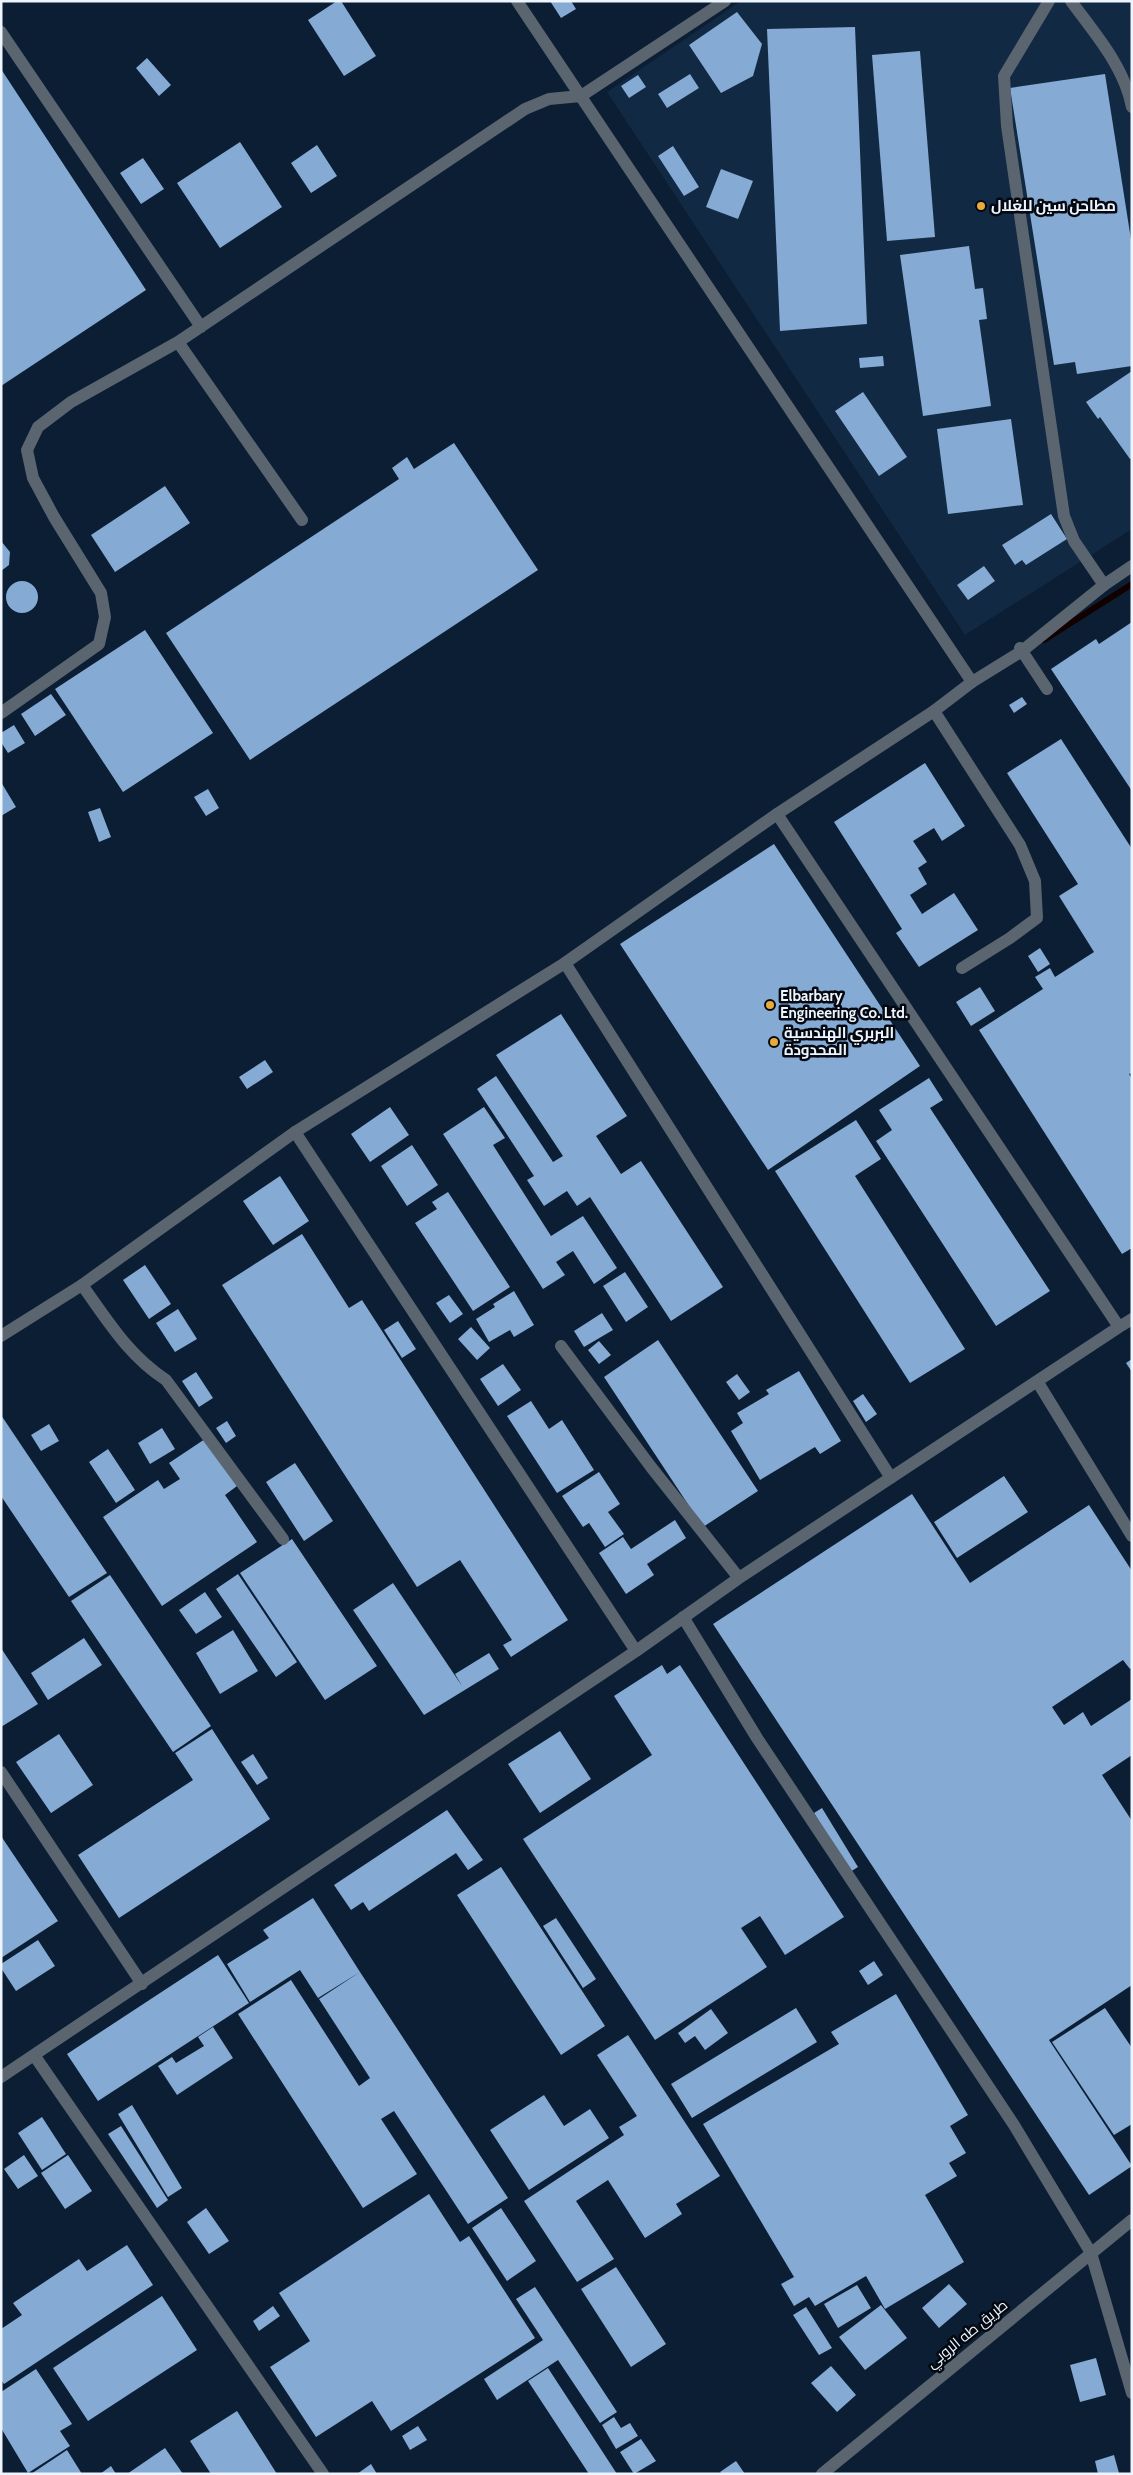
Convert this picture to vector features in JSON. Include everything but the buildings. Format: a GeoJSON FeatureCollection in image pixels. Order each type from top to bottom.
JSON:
{"type":"FeatureCollection","features":[{"type":"Feature","properties":{"kind":"street"},"geometry":{"type":"LineString","coordinates":[[517,1],[972,682]]}},
{"type":"Feature","properties":{"kind":"street"},"geometry":{"type":"LineString","coordinates":[[1,713],[99,644],[105,617],[101,593],[33,478],[27,450],[38,427],[71,402],[178,342],[526,109],[548,99],[581,96],[724,1]]}},
{"type":"Feature","properties":{"kind":"street"},"geometry":{"type":"LineString","coordinates":[[1049,1],[1004,76],[1007,126],[1064,516],[1074,541],[1104,585]]}},
{"type":"Feature","properties":{"kind":"street"},"geometry":{"type":"LineString","coordinates":[[1072,1],[1118,66],[1126,84],[1132,107]]}},
{"type":"Feature","properties":{"kind":"street"},"geometry":{"type":"LineString","coordinates":[[1,32],[200,326]]}},
{"type":"Feature","properties":{"kind":"street"},"geometry":{"type":"LineString","coordinates":[[178,342],[302,520]]}},
{"type":"Feature","properties":{"kind":"street"},"geometry":{"type":"LineString","coordinates":[[1,1336],[82,1285],[295,1132],[565,963],[778,814],[934,712],[972,682],[1021,649],[1104,585],[1132,566]]}},
{"type":"Feature","properties":{"kind":"street"},"geometry":{"type":"LineString","coordinates":[[1021,649],[1047,689]]}},
{"type":"Feature","properties":{"kind":"street"},"geometry":{"type":"LineString","coordinates":[[934,712],[1020,845],[1035,881],[1037,918],[1010,938],[962,968]]}},
{"type":"Feature","properties":{"kind":"street"},"geometry":{"type":"LineString","coordinates":[[778,814],[1118,1328]]}},
{"type":"Feature","properties":{"kind":"street"},"geometry":{"type":"LineString","coordinates":[[565,963],[891,1478]]}},
{"type":"Feature","properties":{"kind":"street"},"geometry":{"type":"LineString","coordinates":[[295,1132],[636,1651]]}},
{"type":"Feature","properties":{"kind":"street"},"geometry":{"type":"LineString","coordinates":[[82,1285],[127,1349],[146,1367],[166,1380],[283,1539]]}},
{"type":"Feature","properties":{"kind":"street"},"geometry":{"type":"LineString","coordinates":[[1,2077],[636,1651],[738,1578],[1132,1319]]}},
{"type":"Feature","properties":{"kind":"street"},"geometry":{"type":"LineString","coordinates":[[561,1346],[651,1467],[738,1578]]}},
{"type":"Feature","properties":{"kind":"street"},"geometry":{"type":"LineString","coordinates":[[1037,1382],[1132,1536]]}},
{"type":"Feature","properties":{"kind":"street"},"geometry":{"type":"LineString","coordinates":[[683,1617],[758,1738],[1014,2125],[1091,2253],[1132,2393]]}},
{"type":"Feature","properties":{"kind":"street"},"geometry":{"type":"LineString","coordinates":[[1,1772],[142,1984]]}},
{"type":"Feature","properties":{"kind":"street"},"geometry":{"type":"LineString","coordinates":[[34,2055],[323,2474]]}},
{"type":"Feature","properties":{"kind":"street","name":"طريق طه الروبي"},"geometry":{"type":"LineString","coordinates":[[822,2474],[1132,2220]]}},
{"type":"Feature","properties":{"kind":"shaded area"},"geometry":{"type":"Polygon","coordinates":[[[741,1],[1132,1],[1132,529],[965,635],[607,92],[741,1]]]}},
{"type":"Feature","properties":{"kind":"waterway"},"geometry":{"type":"LineString","coordinates":[[1044,640],[1132,584]]}},
{"type":"Feature","properties":{"kind":"place","name":"مطاحن سين للغلال"},"geometry":{"type":"Point","coordinates":[981,206]}},
{"type":"Feature","properties":{"kind":"place","name":"Elbarbary Engineering Co. Ltd."},"geometry":{"type":"Point","coordinates":[770,1005]}},
{"type":"Feature","properties":{"kind":"place","name":"البربري الهندسية المحدودة"},"geometry":{"type":"Point","coordinates":[774,1042]}}]}
